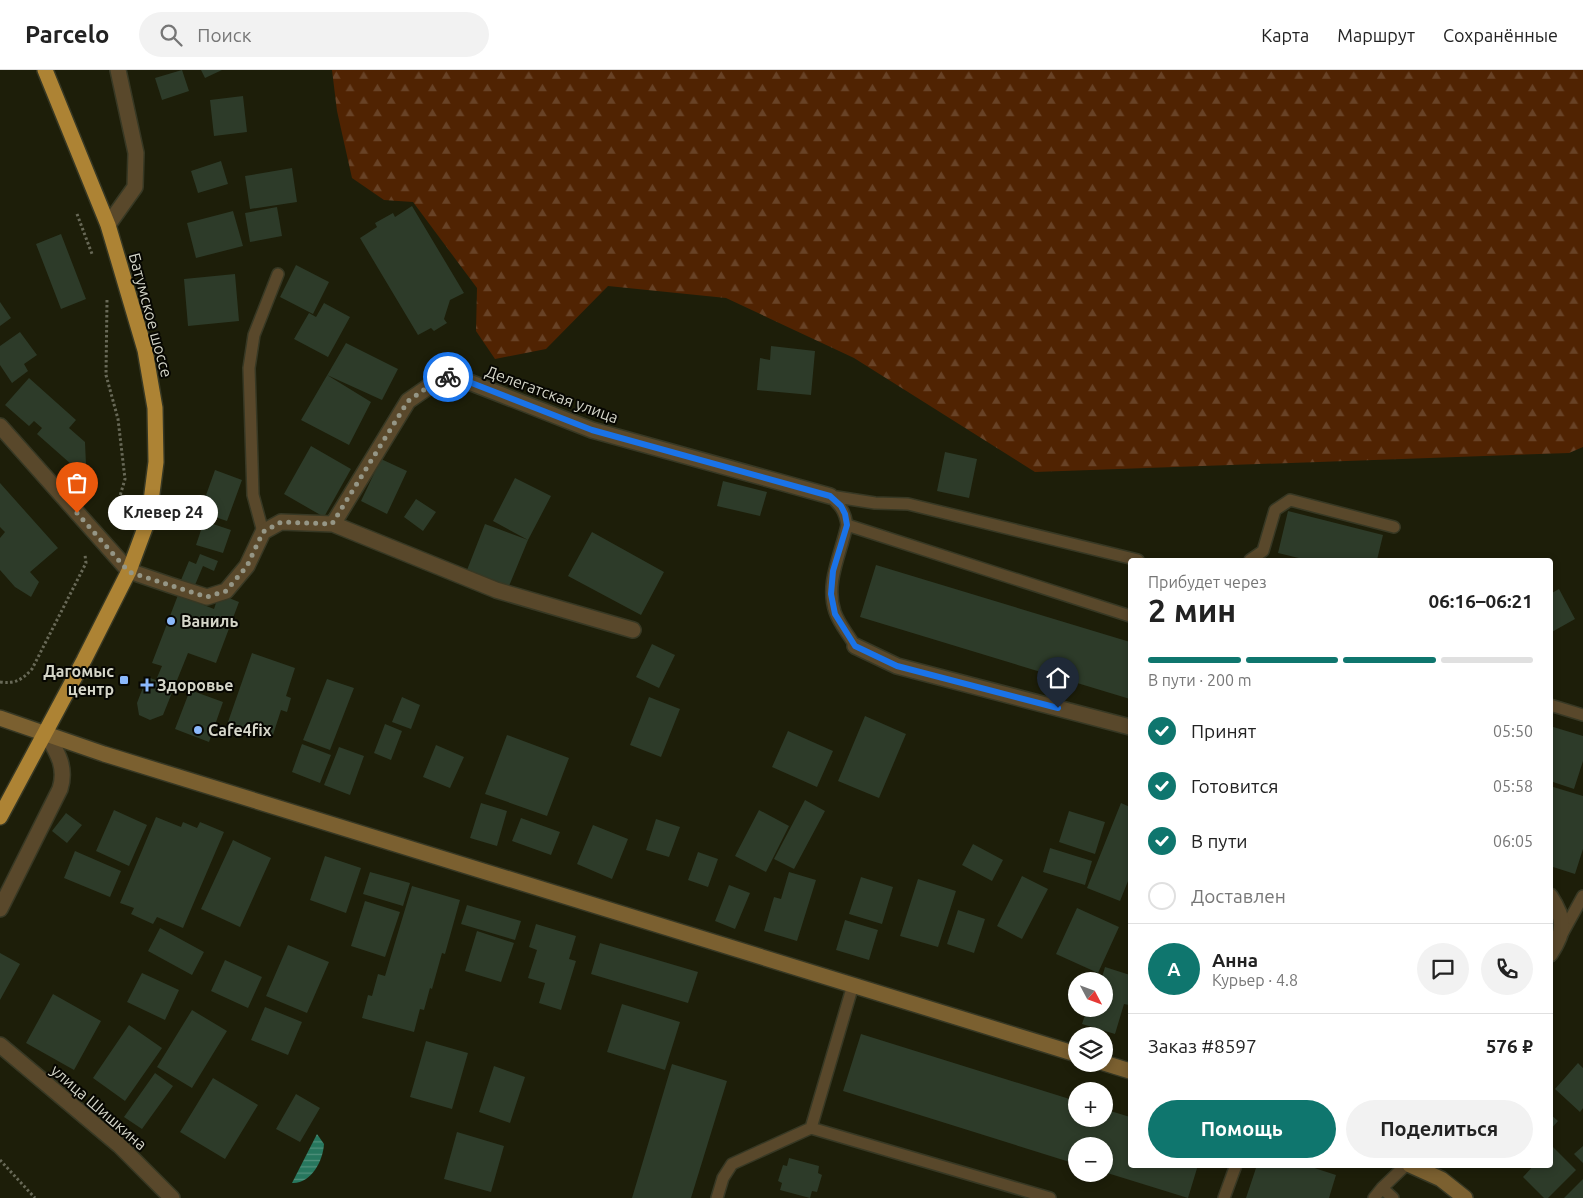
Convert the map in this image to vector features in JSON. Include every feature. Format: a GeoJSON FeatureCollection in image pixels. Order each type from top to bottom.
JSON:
{"type":"FeatureCollection","features":[{"type":"Feature","properties":{"kind":"highway","name":"Батумское шоссе"},"geometry":{"type":"LineString","coordinates":[[0,817],[46,733],[129,572],[149,517],[156,462],[155,408],[145,350],[108,225],[45,70]]}},
{"type":"Feature","properties":{"kind":"main road"},"geometry":{"type":"LineString","coordinates":[[0,718],[104,754],[1068,1052]]}},
{"type":"Feature","properties":{"kind":"main road"},"geometry":{"type":"LineString","coordinates":[[1113,1066],[1128,1070]]}},
{"type":"Feature","properties":{"kind":"main road"},"geometry":{"type":"LineString","coordinates":[[1415,1168],[1441,1179],[1465,1198]]}},
{"type":"Feature","properties":{"kind":"street"},"geometry":{"type":"LineString","coordinates":[[108,225],[135,187],[136,153],[118,70]]}},
{"type":"Feature","properties":{"kind":"street","name":"Делегатская улица"},"geometry":{"type":"LineString","coordinates":[[332,524],[408,401],[444,376],[464,380],[592,430],[830,496]]}},
{"type":"Feature","properties":{"kind":"street"},"geometry":{"type":"LineString","coordinates":[[0,426],[129,572],[207,597],[226,591],[247,566],[263,532],[281,522],[332,524],[496,590],[633,630]]}},
{"type":"Feature","properties":{"kind":"street"},"geometry":{"type":"LineString","coordinates":[[855,646],[897,666],[1128,726]]}},
{"type":"Feature","properties":{"kind":"street"},"geometry":{"type":"LineString","coordinates":[[0,910],[64,778],[60,758],[46,733]]}},
{"type":"Feature","properties":{"kind":"street"},"geometry":{"type":"LineString","coordinates":[[1553,900],[1562,914],[1560,938],[1553,949]]}},
{"type":"Feature","properties":{"kind":"street","name":"улица Шишкина"},"geometry":{"type":"LineString","coordinates":[[0,1045],[119,1145],[172,1198]]}},
{"type":"Feature","properties":{"kind":"lane"},"geometry":{"type":"LineString","coordinates":[[263,532],[253,495],[249,368],[254,335],[278,274]]}},
{"type":"Feature","properties":{"kind":"lane"},"geometry":{"type":"LineString","coordinates":[[830,496],[841,506],[847,525],[833,571],[831,594],[835,614],[855,646]]}},
{"type":"Feature","properties":{"kind":"lane"},"geometry":{"type":"LineString","coordinates":[[830,496],[875,503],[908,504],[1130,558]]}},
{"type":"Feature","properties":{"kind":"lane"},"geometry":{"type":"LineString","coordinates":[[1253,558],[1263,551],[1274,510],[1290,500],[1394,527]]}},
{"type":"Feature","properties":{"kind":"lane"},"geometry":{"type":"LineString","coordinates":[[847,525],[1128,615]]}},
{"type":"Feature","properties":{"kind":"lane"},"geometry":{"type":"LineString","coordinates":[[1553,706],[1583,715]]}},
{"type":"Feature","properties":{"kind":"lane"},"geometry":{"type":"LineString","coordinates":[[1560,938],[1583,896]]}},
{"type":"Feature","properties":{"kind":"lane"},"geometry":{"type":"LineString","coordinates":[[811,1128],[853,985]]}},
{"type":"Feature","properties":{"kind":"lane"},"geometry":{"type":"LineString","coordinates":[[717,1198],[723,1178],[732,1164],[811,1128],[1050,1198]]}},
{"type":"Feature","properties":{"kind":"lane"},"geometry":{"type":"LineString","coordinates":[[1224,1198],[1235,1168]]}},
{"type":"Feature","properties":{"kind":"lane"},"geometry":{"type":"LineString","coordinates":[[1374,1198],[1382,1188],[1405,1168]]}},
{"type":"Feature","properties":{"kind":"lane"},"geometry":{"type":"LineString","coordinates":[[1382,1188],[1393,1198]]}},
{"type":"Feature","properties":{"kind":"path"},"geometry":{"type":"LineString","coordinates":[[78,214],[94,258]]}},
{"type":"Feature","properties":{"kind":"path"},"geometry":{"type":"LineString","coordinates":[[105,517],[112,524],[125,479],[118,419],[106,375],[107,293]]}},
{"type":"Feature","properties":{"kind":"path"},"geometry":{"type":"LineString","coordinates":[[0,682],[14,683],[24,678],[32,668],[82,570]]}},
{"type":"Feature","properties":{"kind":"path"},"geometry":{"type":"LineString","coordinates":[[0,1160],[35,1198]]}},
{"type":"Feature","properties":{"kind":"green space"},"geometry":{"type":"Polygon","coordinates":[[[332,70],[1583,70],[1583,447],[1569,453],[1035,472],[854,358],[726,298],[608,286],[546,349],[495,359],[476,331],[477,288],[413,202],[384,200],[352,178],[337,111],[332,70]]]}},
{"type":"Feature","properties":{"kind":"shaded area"},"geometry":{"type":"Polygon","coordinates":[[[317,1134],[324,1144],[315,1170],[305,1180],[292,1183],[317,1134]]]}},
{"type":"Feature","properties":{"kind":"building"},"geometry":{"type":"Polygon","coordinates":[[[182,70],[189,91],[162,100],[155,78],[182,70]]]}},
{"type":"Feature","properties":{"kind":"building"},"geometry":{"type":"Polygon","coordinates":[[[201,70],[222,70],[205,78],[201,70]]]}},
{"type":"Feature","properties":{"kind":"building"},"geometry":{"type":"Polygon","coordinates":[[[243,96],[247,132],[214,136],[210,100],[243,96]]]}},
{"type":"Feature","properties":{"kind":"building"},"geometry":{"type":"Polygon","coordinates":[[[221,161],[228,184],[198,193],[191,171],[221,161]]]}},
{"type":"Feature","properties":{"kind":"building"},"geometry":{"type":"Polygon","coordinates":[[[292,168],[297,202],[250,209],[245,176],[292,168]]]}},
{"type":"Feature","properties":{"kind":"building"},"geometry":{"type":"Polygon","coordinates":[[[412,206],[464,293],[450,300],[444,319],[447,323],[434,331],[431,328],[418,335],[360,238],[377,227],[375,223],[393,213],[395,217],[412,206]]]}},
{"type":"Feature","properties":{"kind":"building"},"geometry":{"type":"Polygon","coordinates":[[[277,207],[282,236],[250,242],[245,213],[277,207]]]}},
{"type":"Feature","properties":{"kind":"building"},"geometry":{"type":"Polygon","coordinates":[[[233,211],[243,246],[196,258],[187,223],[233,211]]]}},
{"type":"Feature","properties":{"kind":"building"},"geometry":{"type":"Polygon","coordinates":[[[61,234],[86,299],[61,309],[36,244],[61,234]]]}},
{"type":"Feature","properties":{"kind":"building"},"geometry":{"type":"Polygon","coordinates":[[[296,265],[329,282],[313,314],[280,297],[296,265]]]}},
{"type":"Feature","properties":{"kind":"building"},"geometry":{"type":"Polygon","coordinates":[[[235,274],[239,321],[188,326],[184,279],[235,274]]]}},
{"type":"Feature","properties":{"kind":"building"},"geometry":{"type":"Polygon","coordinates":[[[0,302],[11,318],[0,326],[0,302]]]}},
{"type":"Feature","properties":{"kind":"building"},"geometry":{"type":"Polygon","coordinates":[[[324,303],[350,317],[328,357],[294,339],[309,313],[316,317],[324,303]]]}},
{"type":"Feature","properties":{"kind":"building"},"geometry":{"type":"Polygon","coordinates":[[[20,332],[37,355],[24,364],[28,371],[12,383],[0,365],[0,346],[20,332]]]}},
{"type":"Feature","properties":{"kind":"building"},"geometry":{"type":"Polygon","coordinates":[[[346,343],[398,369],[382,400],[327,375],[346,343]]]}},
{"type":"Feature","properties":{"kind":"building"},"geometry":{"type":"Polygon","coordinates":[[[771,346],[815,351],[811,395],[757,390],[760,358],[770,360],[771,346]]]}},
{"type":"Feature","properties":{"kind":"building"},"geometry":{"type":"Polygon","coordinates":[[[327,375],[371,402],[349,445],[301,420],[327,375]]]}},
{"type":"Feature","properties":{"kind":"building"},"geometry":{"type":"Polygon","coordinates":[[[29,378],[76,420],[69,428],[85,442],[86,465],[80,472],[37,434],[42,428],[34,421],[29,426],[5,405],[29,378]]]}},
{"type":"Feature","properties":{"kind":"building"},"geometry":{"type":"Polygon","coordinates":[[[311,446],[351,469],[324,517],[284,494],[311,446]]]}},
{"type":"Feature","properties":{"kind":"building"},"geometry":{"type":"Polygon","coordinates":[[[945,452],[977,459],[969,498],[937,491],[945,452]]]}},
{"type":"Feature","properties":{"kind":"building"},"geometry":{"type":"Polygon","coordinates":[[[381,459],[407,471],[387,514],[361,501],[381,459]]]}},
{"type":"Feature","properties":{"kind":"building"},"geometry":{"type":"Polygon","coordinates":[[[215,470],[242,480],[227,521],[200,512],[215,470]]]}},
{"type":"Feature","properties":{"kind":"building"},"geometry":{"type":"Polygon","coordinates":[[[515,478],[551,496],[528,540],[493,521],[515,478]]]}},
{"type":"Feature","properties":{"kind":"building"},"geometry":{"type":"Polygon","coordinates":[[[723,481],[767,492],[760,516],[717,506],[723,481]]]}},
{"type":"Feature","properties":{"kind":"building"},"geometry":{"type":"Polygon","coordinates":[[[0,483],[58,548],[30,572],[39,582],[31,597],[15,587],[0,570],[0,538],[5,532],[0,527],[0,483]]]}},
{"type":"Feature","properties":{"kind":"building"},"geometry":{"type":"Polygon","coordinates":[[[416,499],[436,512],[423,531],[404,517],[416,499]]]}},
{"type":"Feature","properties":{"kind":"building"},"geometry":{"type":"Polygon","coordinates":[[[1288,511],[1383,535],[1377,558],[1299,558],[1278,553],[1288,511]]]}},
{"type":"Feature","properties":{"kind":"building"},"geometry":{"type":"Polygon","coordinates":[[[204,521],[231,530],[223,553],[196,545],[204,521]]]}},
{"type":"Feature","properties":{"kind":"building"},"geometry":{"type":"Polygon","coordinates":[[[485,524],[528,540],[509,586],[467,570],[485,524]]]}},
{"type":"Feature","properties":{"kind":"building"},"geometry":{"type":"Polygon","coordinates":[[[592,532],[664,572],[641,615],[568,576],[592,532]]]}},
{"type":"Feature","properties":{"kind":"building"},"geometry":{"type":"Polygon","coordinates":[[[200,554],[218,561],[214,571],[203,566],[195,585],[181,580],[189,561],[196,564],[200,554]]]}},
{"type":"Feature","properties":{"kind":"building"},"geometry":{"type":"Polygon","coordinates":[[[876,565],[1128,641],[1128,698],[860,617],[876,565]]]}},
{"type":"Feature","properties":{"kind":"building"},"geometry":{"type":"Polygon","coordinates":[[[1559,589],[1575,619],[1553,631],[1553,592],[1559,589]]]}},
{"type":"Feature","properties":{"kind":"building"},"geometry":{"type":"Polygon","coordinates":[[[219,594],[239,602],[216,663],[188,653],[163,715],[150,720],[139,715],[137,703],[147,677],[156,680],[162,666],[152,663],[178,595],[214,609],[219,594]]]}},
{"type":"Feature","properties":{"kind":"building"},"geometry":{"type":"Polygon","coordinates":[[[652,644],[675,655],[659,688],[636,677],[652,644]]]}},
{"type":"Feature","properties":{"kind":"building"},"geometry":{"type":"Polygon","coordinates":[[[252,653],[295,668],[286,696],[291,698],[287,712],[281,710],[272,738],[259,733],[250,735],[243,727],[228,722],[252,653]]]}},
{"type":"Feature","properties":{"kind":"building"},"geometry":{"type":"Polygon","coordinates":[[[327,679],[354,688],[330,750],[303,740],[327,679]]]}},
{"type":"Feature","properties":{"kind":"building"},"geometry":{"type":"Polygon","coordinates":[[[190,690],[223,702],[209,742],[175,729],[190,690]]]}},
{"type":"Feature","properties":{"kind":"building"},"geometry":{"type":"Polygon","coordinates":[[[402,697],[420,705],[411,729],[392,722],[402,697]]]}},
{"type":"Feature","properties":{"kind":"building"},"geometry":{"type":"Polygon","coordinates":[[[649,697],[680,709],[661,757],[630,745],[649,697]]]}},
{"type":"Feature","properties":{"kind":"building"},"geometry":{"type":"Polygon","coordinates":[[[865,716],[906,734],[879,798],[838,781],[865,716]]]}},
{"type":"Feature","properties":{"kind":"building"},"geometry":{"type":"Polygon","coordinates":[[[385,724],[402,731],[391,760],[374,753],[385,724]]]}},
{"type":"Feature","properties":{"kind":"building"},"geometry":{"type":"Polygon","coordinates":[[[1553,727],[1583,736],[1583,761],[1574,789],[1553,782],[1553,727]]]}},
{"type":"Feature","properties":{"kind":"building"},"geometry":{"type":"Polygon","coordinates":[[[788,731],[833,751],[817,787],[772,767],[788,731]]]}},
{"type":"Feature","properties":{"kind":"building"},"geometry":{"type":"Polygon","coordinates":[[[507,735],[569,758],[547,816],[485,794],[507,735]]]}},
{"type":"Feature","properties":{"kind":"building"},"geometry":{"type":"Polygon","coordinates":[[[302,744],[331,755],[320,783],[292,772],[302,744]]]}},
{"type":"Feature","properties":{"kind":"building"},"geometry":{"type":"Polygon","coordinates":[[[436,745],[464,757],[450,788],[423,777],[436,745]]]}},
{"type":"Feature","properties":{"kind":"building"},"geometry":{"type":"Polygon","coordinates":[[[339,747],[364,756],[350,795],[324,785],[339,747]]]}},
{"type":"Feature","properties":{"kind":"building"},"geometry":{"type":"Polygon","coordinates":[[[1553,787],[1583,796],[1583,849],[1575,874],[1553,867],[1553,787]]]}},
{"type":"Feature","properties":{"kind":"building"},"geometry":{"type":"Polygon","coordinates":[[[805,800],[825,811],[794,869],[774,859],[805,800]]]}},
{"type":"Feature","properties":{"kind":"building"},"geometry":{"type":"Polygon","coordinates":[[[481,803],[507,811],[497,846],[470,838],[481,803]]]}},
{"type":"Feature","properties":{"kind":"building"},"geometry":{"type":"Polygon","coordinates":[[[1121,803],[1128,806],[1128,881],[1120,901],[1087,888],[1121,803]]]}},
{"type":"Feature","properties":{"kind":"building"},"geometry":{"type":"Polygon","coordinates":[[[114,810],[147,825],[129,866],[96,851],[114,810]]]}},
{"type":"Feature","properties":{"kind":"building"},"geometry":{"type":"Polygon","coordinates":[[[759,810],[789,826],[766,872],[735,856],[759,810]]]}},
{"type":"Feature","properties":{"kind":"building"},"geometry":{"type":"Polygon","coordinates":[[[1069,811],[1105,822],[1095,854],[1059,842],[1069,811]]]}},
{"type":"Feature","properties":{"kind":"building"},"geometry":{"type":"Polygon","coordinates":[[[66,813],[82,825],[67,843],[52,831],[66,813]]]}},
{"type":"Feature","properties":{"kind":"building"},"geometry":{"type":"Polygon","coordinates":[[[156,817],[181,827],[183,822],[197,828],[200,822],[224,832],[183,928],[157,917],[153,924],[131,914],[134,908],[120,903],[156,817]]]}},
{"type":"Feature","properties":{"kind":"building"},"geometry":{"type":"Polygon","coordinates":[[[521,818],[560,832],[551,855],[512,841],[521,818]]]}},
{"type":"Feature","properties":{"kind":"building"},"geometry":{"type":"Polygon","coordinates":[[[656,819],[680,827],[669,857],[646,850],[656,819]]]}},
{"type":"Feature","properties":{"kind":"building"},"geometry":{"type":"Polygon","coordinates":[[[593,825],[628,839],[612,879],[577,864],[593,825]]]}},
{"type":"Feature","properties":{"kind":"building"},"geometry":{"type":"Polygon","coordinates":[[[233,840],[271,858],[240,927],[201,909],[233,840]]]}},
{"type":"Feature","properties":{"kind":"building"},"geometry":{"type":"Polygon","coordinates":[[[973,844],[1003,860],[992,881],[962,865],[973,844]]]}},
{"type":"Feature","properties":{"kind":"building"},"geometry":{"type":"Polygon","coordinates":[[[1050,848],[1092,861],[1085,885],[1043,872],[1050,848]]]}},
{"type":"Feature","properties":{"kind":"building"},"geometry":{"type":"Polygon","coordinates":[[[75,851],[121,871],[110,897],[64,878],[75,851]]]}},
{"type":"Feature","properties":{"kind":"building"},"geometry":{"type":"Polygon","coordinates":[[[698,852],[718,859],[708,887],[688,880],[698,852]]]}},
{"type":"Feature","properties":{"kind":"building"},"geometry":{"type":"Polygon","coordinates":[[[325,856],[361,868],[346,913],[310,900],[325,856]]]}},
{"type":"Feature","properties":{"kind":"building"},"geometry":{"type":"Polygon","coordinates":[[[370,872],[410,883],[403,906],[363,894],[370,872]]]}},
{"type":"Feature","properties":{"kind":"building"},"geometry":{"type":"Polygon","coordinates":[[[789,872],[816,880],[797,941],[764,931],[774,897],[781,899],[789,872]]]}},
{"type":"Feature","properties":{"kind":"building"},"geometry":{"type":"Polygon","coordinates":[[[1022,876],[1048,889],[1022,939],[997,926],[1022,876]]]}},
{"type":"Feature","properties":{"kind":"building"},"geometry":{"type":"Polygon","coordinates":[[[861,877],[893,887],[882,924],[849,914],[861,877]]]}},
{"type":"Feature","properties":{"kind":"building"},"geometry":{"type":"Polygon","coordinates":[[[918,879],[956,891],[938,947],[900,936],[918,879]]]}},
{"type":"Feature","properties":{"kind":"building"},"geometry":{"type":"Polygon","coordinates":[[[729,885],[750,893],[735,929],[715,921],[729,885]]]}},
{"type":"Feature","properties":{"kind":"building"},"geometry":{"type":"Polygon","coordinates":[[[412,886],[460,900],[445,954],[442,953],[432,989],[430,988],[424,1010],[420,1009],[414,1032],[362,1018],[368,995],[372,996],[378,974],[385,976],[412,886]]]}},
{"type":"Feature","properties":{"kind":"building"},"geometry":{"type":"Polygon","coordinates":[[[365,901],[400,912],[385,957],[351,946],[365,901]]]}},
{"type":"Feature","properties":{"kind":"building"},"geometry":{"type":"Polygon","coordinates":[[[467,905],[521,921],[515,940],[461,924],[467,905]]]}},
{"type":"Feature","properties":{"kind":"building"},"geometry":{"type":"Polygon","coordinates":[[[1077,908],[1119,927],[1098,972],[1056,954],[1077,908]]]}},
{"type":"Feature","properties":{"kind":"building"},"geometry":{"type":"Polygon","coordinates":[[[958,910],[985,919],[974,953],[947,944],[958,910]]]}},
{"type":"Feature","properties":{"kind":"building"},"geometry":{"type":"Polygon","coordinates":[[[845,920],[878,930],[869,960],[836,950],[845,920]]]}},
{"type":"Feature","properties":{"kind":"building"},"geometry":{"type":"Polygon","coordinates":[[[536,924],[576,936],[569,959],[576,961],[561,1010],[539,1003],[545,983],[528,978],[537,950],[529,947],[536,924]]]}},
{"type":"Feature","properties":{"kind":"building"},"geometry":{"type":"Polygon","coordinates":[[[160,928],[204,952],[192,975],[148,951],[160,928]]]}},
{"type":"Feature","properties":{"kind":"building"},"geometry":{"type":"Polygon","coordinates":[[[477,931],[514,943],[501,982],[465,971],[477,931]]]}},
{"type":"Feature","properties":{"kind":"building"},"geometry":{"type":"Polygon","coordinates":[[[600,943],[698,972],[688,1003],[591,974],[600,943]]]}},
{"type":"Feature","properties":{"kind":"building"},"geometry":{"type":"Polygon","coordinates":[[[288,945],[329,962],[307,1013],[266,996],[288,945]]]}},
{"type":"Feature","properties":{"kind":"building"},"geometry":{"type":"Polygon","coordinates":[[[0,953],[20,964],[0,1000],[0,953]]]}},
{"type":"Feature","properties":{"kind":"building"},"geometry":{"type":"Polygon","coordinates":[[[225,960],[262,977],[248,1008],[211,991],[225,960]]]}},
{"type":"Feature","properties":{"kind":"building"},"geometry":{"type":"Polygon","coordinates":[[[1105,967],[1128,974],[1128,1005],[1124,1004],[1115,1034],[1113,1033],[1113,1027],[1092,1027],[1082,1024],[1084,1018],[1113,1017],[1113,972],[1104,972],[1105,967]]]}},
{"type":"Feature","properties":{"kind":"building"},"geometry":{"type":"Polygon","coordinates":[[[142,973],[179,990],[165,1020],[127,1002],[142,973]]]}},
{"type":"Feature","properties":{"kind":"building"},"geometry":{"type":"Polygon","coordinates":[[[53,994],[101,1021],[74,1070],[26,1043],[53,994]]]}},
{"type":"Feature","properties":{"kind":"building"},"geometry":{"type":"Polygon","coordinates":[[[622,1004],[680,1022],[665,1070],[607,1052],[622,1004]]]}},
{"type":"Feature","properties":{"kind":"building"},"geometry":{"type":"Polygon","coordinates":[[[265,1007],[302,1022],[288,1055],[251,1040],[265,1007]]]}},
{"type":"Feature","properties":{"kind":"building"},"geometry":{"type":"Polygon","coordinates":[[[192,1010],[227,1031],[192,1088],[157,1067],[192,1010]]]}},
{"type":"Feature","properties":{"kind":"building"},"geometry":{"type":"Polygon","coordinates":[[[129,1025],[162,1048],[125,1101],[93,1078],[129,1025]]]}},
{"type":"Feature","properties":{"kind":"building"},"geometry":{"type":"Polygon","coordinates":[[[861,1034],[1068,1099],[1068,1127],[1113,1127],[1113,1112],[1128,1116],[1128,1168],[1197,1168],[1188,1198],[1113,1175],[1113,1137],[1068,1137],[1068,1161],[843,1091],[861,1034]]]}},
{"type":"Feature","properties":{"kind":"building"},"geometry":{"type":"Polygon","coordinates":[[[426,1041],[468,1053],[452,1109],[410,1097],[426,1041]]]}},
{"type":"Feature","properties":{"kind":"building"},"geometry":{"type":"Polygon","coordinates":[[[1578,1063],[1583,1068],[1583,1108],[1580,1112],[1555,1089],[1578,1063]]]}},
{"type":"Feature","properties":{"kind":"building"},"geometry":{"type":"Polygon","coordinates":[[[672,1064],[727,1081],[691,1198],[632,1198],[672,1064]]]}},
{"type":"Feature","properties":{"kind":"building"},"geometry":{"type":"Polygon","coordinates":[[[494,1066],[525,1077],[510,1123],[479,1112],[494,1066]]]}},
{"type":"Feature","properties":{"kind":"building"},"geometry":{"type":"Polygon","coordinates":[[[155,1073],[173,1086],[142,1129],[124,1117],[155,1073]]]}},
{"type":"Feature","properties":{"kind":"building"},"geometry":{"type":"Polygon","coordinates":[[[213,1078],[258,1105],[225,1159],[180,1132],[213,1078]]]}},
{"type":"Feature","properties":{"kind":"building"},"geometry":{"type":"Polygon","coordinates":[[[296,1094],[320,1108],[300,1142],[276,1129],[296,1094]]]}},
{"type":"Feature","properties":{"kind":"building"},"geometry":{"type":"Polygon","coordinates":[[[1553,1117],[1558,1121],[1553,1127],[1553,1117]]]}},
{"type":"Feature","properties":{"kind":"building"},"geometry":{"type":"Polygon","coordinates":[[[457,1132],[504,1146],[491,1192],[444,1179],[457,1132]]]}},
{"type":"Feature","properties":{"kind":"building"},"geometry":{"type":"Polygon","coordinates":[[[1583,1146],[1583,1163],[1574,1154],[1583,1146]]]}},
{"type":"Feature","properties":{"kind":"building"},"geometry":{"type":"Polygon","coordinates":[[[1553,1147],[1576,1170],[1548,1198],[1544,1198],[1523,1177],[1531,1168],[1553,1168],[1553,1147]]]}},
{"type":"Feature","properties":{"kind":"building"},"geometry":{"type":"Polygon","coordinates":[[[789,1158],[819,1166],[818,1173],[822,1175],[817,1192],[812,1191],[810,1198],[780,1190],[782,1183],[778,1181],[783,1165],[787,1166],[789,1158]]]}},
{"type":"Feature","properties":{"kind":"building"},"geometry":{"type":"Polygon","coordinates":[[[1256,1168],[1314,1168],[1336,1175],[1329,1198],[1246,1198],[1256,1168]]]}},
{"type":"Feature","properties":{"kind":"building"},"geometry":{"type":"Polygon","coordinates":[[[1583,1179],[1583,1198],[1564,1198],[1583,1179]]]}},
{"type":"Feature","properties":{"kind":"way so far"},"geometry":{"type":"LineString","coordinates":[[77,513],[129,572],[207,597],[226,591],[247,566],[263,532],[281,522],[332,524],[408,401],[444,376],[448,377]]}},
{"type":"Feature","properties":{"kind":"place","name":"Клевер 24"},"geometry":{"type":"Point","coordinates":[77,513]}},
{"type":"Feature","properties":{"kind":"place","name":"Ваниль"},"geometry":{"type":"Point","coordinates":[171,621]}},
{"type":"Feature","properties":{"kind":"place","name":"Дагомыс центр"},"geometry":{"type":"Point","coordinates":[124,680]}},
{"type":"Feature","properties":{"kind":"place","name":"Здоровье"},"geometry":{"type":"Point","coordinates":[147,685]}},
{"type":"Feature","properties":{"kind":"place","name":"Cafe4fix"},"geometry":{"type":"Point","coordinates":[198,730]}},
{"type":"Feature","properties":{"kind":"route"},"geometry":{"type":"LineString","coordinates":[[448,377],[464,380],[592,430],[830,496],[841,506],[847,525],[833,571],[831,594],[835,614],[855,646],[897,666],[1058,708]]}}]}
